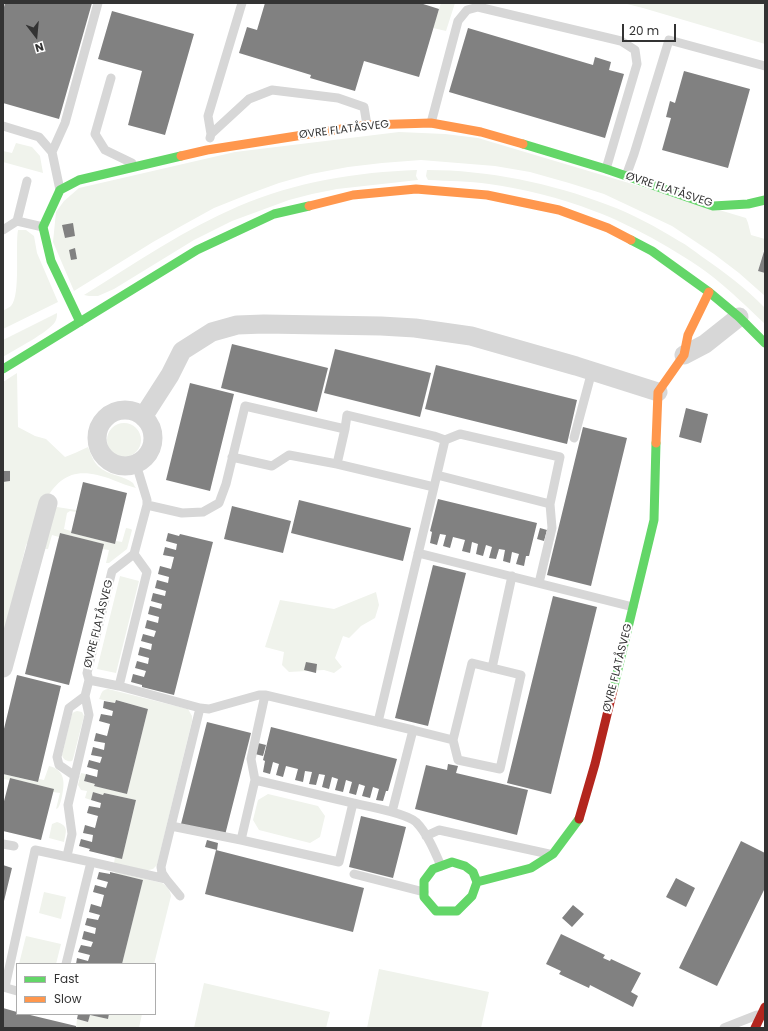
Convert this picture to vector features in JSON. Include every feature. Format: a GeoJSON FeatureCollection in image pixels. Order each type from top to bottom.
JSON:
{"type":"FeatureCollection","features":[{"type":"Feature","properties":{"kind":"street","name":"ØVRE FLATÅSVEG"},"geometry":{"type":"LineString","coordinates":[[60,190],[79,180],[137,165],[207,150],[367,125],[431,123],[481,132],[606,169],[713,206],[748,204],[765,200]]}},
{"type":"Feature","properties":{"kind":"street"},"geometry":{"type":"LineString","coordinates":[[3,370],[197,250],[274,214],[353,196],[416,189],[487,195],[559,210],[608,228],[652,251],[709,292],[765,343]]}},
{"type":"Feature","properties":{"kind":"street"},"geometry":{"type":"LineString","coordinates":[[60,190],[43,228],[51,262],[80,322]]}},
{"type":"Feature","properties":{"kind":"street"},"geometry":{"type":"LineString","coordinates":[[143,417],[170,375],[182,351],[212,332],[237,325],[381,326],[442,331],[471,336],[658,392],[684,355],[688,335],[709,292]]}},
{"type":"Feature","properties":{"kind":"street"},"geometry":{"type":"LineString","coordinates":[[684,355],[705,344],[739,318]]}},
{"type":"Feature","properties":{"kind":"street","name":"ØVRE FLATÅSVEG"},"geometry":{"type":"LineString","coordinates":[[477,882],[531,868],[553,854],[580,818],[595,764],[654,520],[658,392]]}},
{"type":"Feature","properties":{"kind":"street"},"geometry":{"type":"LineString","coordinates":[[126,410],[135,412],[143,417],[149,424],[152,433],[150,451],[144,458],[136,464],[128,466],[120,466],[106,459],[101,453],[97,437],[98,429],[102,421],[117,411],[126,410]]}},
{"type":"Feature","properties":{"kind":"street"},"geometry":{"type":"LineString","coordinates":[[3,668],[48,503]]}},
{"type":"Feature","properties":{"kind":"street"},"geometry":{"type":"LineString","coordinates":[[452,862],[465,866],[473,872],[477,882],[472,896],[457,911],[436,911],[424,897],[424,881],[433,868],[441,866],[452,862]]}},
{"type":"Feature","properties":{"kind":"street"},"geometry":{"type":"LineString","coordinates":[[755,1028],[764,1010]]}},
{"type":"Feature","properties":{"kind":"lane"},"geometry":{"type":"LineString","coordinates":[[52,152],[65,123],[98,3]]}},
{"type":"Feature","properties":{"kind":"lane"},"geometry":{"type":"LineString","coordinates":[[207,150],[211,134],[208,116],[242,3]]}},
{"type":"Feature","properties":{"kind":"lane"},"geometry":{"type":"LineString","coordinates":[[431,123],[458,21],[467,10],[478,7],[622,41],[635,50],[637,64],[606,169]]}},
{"type":"Feature","properties":{"kind":"lane"},"geometry":{"type":"LineString","coordinates":[[626,176],[669,40],[765,66]]}},
{"type":"Feature","properties":{"kind":"lane"},"geometry":{"type":"LineString","coordinates":[[111,78],[95,134],[105,150],[137,165]]}},
{"type":"Feature","properties":{"kind":"lane"},"geometry":{"type":"LineString","coordinates":[[211,134],[248,98],[272,90],[338,98],[364,107],[367,125]]}},
{"type":"Feature","properties":{"kind":"lane"},"geometry":{"type":"LineString","coordinates":[[3,126],[39,137],[52,152],[60,190]]}},
{"type":"Feature","properties":{"kind":"lane"},"geometry":{"type":"LineString","coordinates":[[17,221],[27,180]]}},
{"type":"Feature","properties":{"kind":"lane"},"geometry":{"type":"LineString","coordinates":[[5,227],[17,221],[43,228]]}},
{"type":"Feature","properties":{"kind":"lane"},"geometry":{"type":"LineString","coordinates":[[574,438],[592,371]]}},
{"type":"Feature","properties":{"kind":"lane"},"geometry":{"type":"LineString","coordinates":[[147,505],[182,514],[203,512],[219,503],[226,484],[245,406],[345,429]]}},
{"type":"Feature","properties":{"kind":"lane"},"geometry":{"type":"LineString","coordinates":[[337,464],[347,415],[445,440],[460,434],[560,457],[550,504],[552,528],[539,583]]}},
{"type":"Feature","properties":{"kind":"lane"},"geometry":{"type":"LineString","coordinates":[[378,722],[445,440]]}},
{"type":"Feature","properties":{"kind":"lane"},"geometry":{"type":"LineString","coordinates":[[232,457],[272,466],[289,455],[337,464],[434,487]]}},
{"type":"Feature","properties":{"kind":"lane"},"geometry":{"type":"LineString","coordinates":[[119,686],[146,572],[134,554],[147,505],[147,500],[136,464]]}},
{"type":"Feature","properties":{"kind":"lane"},"geometry":{"type":"LineString","coordinates":[[437,475],[550,504]]}},
{"type":"Feature","properties":{"kind":"lane"},"geometry":{"type":"LineString","coordinates":[[418,553],[633,607]]}},
{"type":"Feature","properties":{"kind":"lane","name":"ØVRE FLATÅSVEG"},"geometry":{"type":"LineString","coordinates":[[67,856],[72,834],[68,805],[90,715],[85,696],[89,680],[87,673],[112,571],[134,554]]}},
{"type":"Feature","properties":{"kind":"lane"},"geometry":{"type":"LineString","coordinates":[[492,668],[512,576]]}},
{"type":"Feature","properties":{"kind":"lane"},"geometry":{"type":"LineString","coordinates":[[472,664],[521,675],[500,768],[458,760],[453,740],[472,664]]}},
{"type":"Feature","properties":{"kind":"lane"},"geometry":{"type":"LineString","coordinates":[[89,680],[119,686],[200,708],[209,709],[258,695],[265,695],[453,740]]}},
{"type":"Feature","properties":{"kind":"lane"},"geometry":{"type":"LineString","coordinates":[[241,840],[255,780],[251,759],[265,695]]}},
{"type":"Feature","properties":{"kind":"lane"},"geometry":{"type":"LineString","coordinates":[[75,776],[59,765],[57,757],[69,708],[85,696]]}},
{"type":"Feature","properties":{"kind":"lane"},"geometry":{"type":"LineString","coordinates":[[180,896],[162,873],[161,867],[200,708]]}},
{"type":"Feature","properties":{"kind":"lane"},"geometry":{"type":"LineString","coordinates":[[392,812],[414,730]]}},
{"type":"Feature","properties":{"kind":"lane"},"geometry":{"type":"LineString","coordinates":[[255,780],[392,812],[415,821],[432,845],[441,866]]}},
{"type":"Feature","properties":{"kind":"lane"},"geometry":{"type":"LineString","coordinates":[[171,826],[339,862],[353,803]]}},
{"type":"Feature","properties":{"kind":"lane"},"geometry":{"type":"LineString","coordinates":[[426,836],[439,830],[553,854]]}},
{"type":"Feature","properties":{"kind":"lane"},"geometry":{"type":"LineString","coordinates":[[3,844],[14,846]]}},
{"type":"Feature","properties":{"kind":"lane"},"geometry":{"type":"LineString","coordinates":[[16,991],[4,987],[35,850],[166,879]]}},
{"type":"Feature","properties":{"kind":"lane"},"geometry":{"type":"LineString","coordinates":[[66,963],[91,862]]}},
{"type":"Feature","properties":{"kind":"lane"},"geometry":{"type":"LineString","coordinates":[[354,874],[424,892]]}},
{"type":"Feature","properties":{"kind":"lane"},"geometry":{"type":"LineString","coordinates":[[724,1028],[764,1010]]}},
{"type":"Feature","properties":{"kind":"shaded area"},"geometry":{"type":"Polygon","coordinates":[[[441,3],[455,3],[446,31],[433,28],[441,3]]]}},
{"type":"Feature","properties":{"kind":"shaded area"},"geometry":{"type":"Polygon","coordinates":[[[623,3],[765,3],[765,44],[643,8],[623,3]]]}},
{"type":"Feature","properties":{"kind":"shaded area"},"geometry":{"type":"Polygon","coordinates":[[[399,132],[445,134],[478,138],[746,218],[751,235],[765,239],[765,246],[758,271],[765,273],[765,296],[739,273],[714,254],[672,226],[604,194],[530,172],[495,166],[421,160],[348,167],[311,174],[279,183],[249,194],[214,208],[185,224],[74,291],[53,242],[56,212],[64,201],[79,188],[235,152],[399,132]]]}},
{"type":"Feature","properties":{"kind":"shaded area"},"geometry":{"type":"Polygon","coordinates":[[[16,143],[32,147],[40,156],[43,173],[3,162],[3,151],[12,153],[16,143]]]}},
{"type":"Feature","properties":{"kind":"shaded area"},"geometry":{"type":"Polygon","coordinates":[[[417,170],[416,176],[418,180],[337,189],[312,194],[289,200],[232,221],[194,240],[114,289],[98,296],[84,295],[199,225],[260,198],[326,180],[372,173],[417,170]]]}},
{"type":"Feature","properties":{"kind":"shaded area"},"geometry":{"type":"Polygon","coordinates":[[[427,170],[473,172],[519,179],[564,190],[626,212],[685,244],[734,280],[765,308],[765,324],[727,288],[698,266],[652,238],[616,220],[569,202],[529,191],[481,183],[428,180],[426,176],[427,170]]]}},
{"type":"Feature","properties":{"kind":"shaded area"},"geometry":{"type":"Polygon","coordinates":[[[18,230],[26,230],[34,236],[37,253],[58,302],[3,329],[3,311],[11,306],[16,292],[18,230]]]}},
{"type":"Feature","properties":{"kind":"shaded area"},"geometry":{"type":"Polygon","coordinates":[[[57,313],[55,322],[46,331],[3,357],[3,340],[57,313]]]}},
{"type":"Feature","properties":{"kind":"shaded area"},"geometry":{"type":"Polygon","coordinates":[[[17,373],[18,427],[35,436],[46,439],[65,457],[88,447],[93,460],[98,466],[106,472],[129,480],[136,488],[101,476],[80,473],[64,479],[56,485],[41,508],[35,532],[26,545],[3,641],[3,482],[10,481],[10,471],[3,471],[3,382],[17,373]]]}},
{"type":"Feature","properties":{"kind":"shaded area"},"geometry":{"type":"Polygon","coordinates":[[[124,423],[136,428],[141,440],[136,452],[124,457],[112,452],[107,440],[112,428],[124,423]]]}},
{"type":"Feature","properties":{"kind":"shaded area"},"geometry":{"type":"Polygon","coordinates":[[[57,507],[76,510],[76,512],[70,511],[67,513],[64,529],[71,531],[71,533],[115,544],[116,541],[122,542],[126,528],[131,529],[127,549],[109,563],[106,563],[109,550],[102,549],[103,544],[60,533],[59,537],[52,535],[48,549],[45,549],[53,510],[57,507]]]}},
{"type":"Feature","properties":{"kind":"shaded area"},"geometry":{"type":"Polygon","coordinates":[[[120,576],[139,581],[116,673],[97,669],[120,576]]]}},
{"type":"Feature","properties":{"kind":"shaded area"},"geometry":{"type":"Polygon","coordinates":[[[376,592],[379,605],[375,618],[361,626],[349,638],[343,636],[335,658],[342,667],[334,673],[324,670],[289,672],[282,665],[284,652],[265,647],[280,600],[334,609],[376,592]]]}},
{"type":"Feature","properties":{"kind":"shaded area"},"geometry":{"type":"Polygon","coordinates":[[[108,689],[188,709],[192,716],[157,865],[153,869],[144,871],[114,863],[115,857],[122,859],[136,800],[93,792],[91,800],[85,798],[87,791],[81,790],[78,785],[81,773],[86,774],[84,781],[95,784],[95,786],[127,794],[148,709],[116,700],[115,703],[99,699],[101,693],[108,689]]]}},
{"type":"Feature","properties":{"kind":"shaded area"},"geometry":{"type":"Polygon","coordinates":[[[77,711],[82,712],[84,716],[73,759],[72,761],[69,761],[62,755],[72,714],[77,711]]]}},
{"type":"Feature","properties":{"kind":"shaded area"},"geometry":{"type":"Polygon","coordinates":[[[49,766],[58,770],[63,777],[61,801],[56,809],[60,793],[53,792],[53,789],[10,778],[9,780],[3,779],[3,774],[37,782],[39,779],[44,780],[49,766]]]}},
{"type":"Feature","properties":{"kind":"shaded area"},"geometry":{"type":"Polygon","coordinates":[[[268,794],[318,806],[325,816],[320,837],[310,843],[259,830],[253,820],[258,800],[268,794]]]}},
{"type":"Feature","properties":{"kind":"shaded area"},"geometry":{"type":"Polygon","coordinates":[[[57,822],[63,825],[66,829],[64,842],[49,838],[52,824],[57,822]]]}},
{"type":"Feature","properties":{"kind":"shaded area"},"geometry":{"type":"Polygon","coordinates":[[[116,872],[162,883],[170,892],[171,896],[154,963],[122,963],[143,880],[114,873],[116,872]]]}},
{"type":"Feature","properties":{"kind":"shaded area"},"geometry":{"type":"Polygon","coordinates":[[[44,892],[66,897],[61,919],[39,913],[44,892]]]}},
{"type":"Feature","properties":{"kind":"shaded area"},"geometry":{"type":"Polygon","coordinates":[[[26,936],[61,944],[56,963],[19,963],[26,936]]]}},
{"type":"Feature","properties":{"kind":"shaded area"},"geometry":{"type":"Polygon","coordinates":[[[379,969],[489,992],[481,1028],[367,1028],[379,969]]]}},
{"type":"Feature","properties":{"kind":"shaded area"},"geometry":{"type":"Polygon","coordinates":[[[204,983],[330,1012],[326,1028],[194,1028],[204,983]]]}},
{"type":"Feature","properties":{"kind":"shaded area"},"geometry":{"type":"Polygon","coordinates":[[[90,1015],[108,1019],[109,1015],[142,1015],[139,1028],[76,1028],[77,1019],[88,1022],[90,1015]]]}},
{"type":"Feature","properties":{"kind":"building"},"geometry":{"type":"Polygon","coordinates":[[[5,3],[92,3],[59,119],[3,103],[3,11],[5,3]]]}},
{"type":"Feature","properties":{"kind":"building"},"geometry":{"type":"Polygon","coordinates":[[[265,3],[420,3],[439,9],[419,77],[364,61],[355,91],[310,78],[311,75],[239,53],[247,27],[257,30],[265,3]]]}},
{"type":"Feature","properties":{"kind":"building"},"geometry":{"type":"Polygon","coordinates":[[[112,11],[194,34],[165,135],[128,125],[142,71],[98,59],[112,11]]]}},
{"type":"Feature","properties":{"kind":"building"},"geometry":{"type":"Polygon","coordinates":[[[468,28],[593,65],[595,57],[611,62],[609,70],[624,74],[605,138],[449,92],[468,28]]]}},
{"type":"Feature","properties":{"kind":"building"},"geometry":{"type":"Polygon","coordinates":[[[684,71],[750,89],[728,168],[662,150],[671,118],[666,117],[670,101],[675,103],[684,71]]]}},
{"type":"Feature","properties":{"kind":"building"},"geometry":{"type":"Polygon","coordinates":[[[73,223],[75,236],[65,238],[62,225],[73,223]]]}},
{"type":"Feature","properties":{"kind":"building"},"geometry":{"type":"Polygon","coordinates":[[[75,248],[77,259],[71,260],[69,250],[75,248]]]}},
{"type":"Feature","properties":{"kind":"building"},"geometry":{"type":"Polygon","coordinates":[[[765,248],[765,273],[758,271],[765,248]]]}},
{"type":"Feature","properties":{"kind":"building"},"geometry":{"type":"Polygon","coordinates":[[[232,344],[328,368],[317,412],[221,388],[232,344]]]}},
{"type":"Feature","properties":{"kind":"building"},"geometry":{"type":"Polygon","coordinates":[[[335,349],[431,373],[420,417],[324,393],[335,349]]]}},
{"type":"Feature","properties":{"kind":"building"},"geometry":{"type":"Polygon","coordinates":[[[436,365],[577,400],[567,444],[425,409],[436,365]]]}},
{"type":"Feature","properties":{"kind":"building"},"geometry":{"type":"Polygon","coordinates":[[[190,383],[234,394],[210,491],[166,480],[190,383]]]}},
{"type":"Feature","properties":{"kind":"building"},"geometry":{"type":"Polygon","coordinates":[[[686,408],[708,414],[701,443],[679,437],[686,408]]]}},
{"type":"Feature","properties":{"kind":"building"},"geometry":{"type":"Polygon","coordinates":[[[583,427],[627,438],[591,586],[547,575],[583,427]]]}},
{"type":"Feature","properties":{"kind":"building"},"geometry":{"type":"Polygon","coordinates":[[[3,471],[10,471],[10,481],[3,482],[3,471]]]}},
{"type":"Feature","properties":{"kind":"building"},"geometry":{"type":"Polygon","coordinates":[[[83,482],[127,493],[115,544],[71,533],[83,482]]]}},
{"type":"Feature","properties":{"kind":"building"},"geometry":{"type":"Polygon","coordinates":[[[438,499],[537,523],[529,556],[526,556],[524,566],[516,564],[519,554],[512,552],[510,563],[503,561],[505,550],[499,549],[496,559],[489,558],[492,547],[486,545],[483,556],[476,554],[478,544],[472,542],[470,553],[462,551],[465,540],[453,537],[450,548],[443,546],[446,535],[440,534],[437,545],[430,543],[432,532],[430,531],[438,499]]]}},
{"type":"Feature","properties":{"kind":"building"},"geometry":{"type":"Polygon","coordinates":[[[299,500],[411,528],[403,561],[291,533],[299,500]]]}},
{"type":"Feature","properties":{"kind":"building"},"geometry":{"type":"Polygon","coordinates":[[[232,506],[291,521],[283,553],[224,539],[232,506]]]}},
{"type":"Feature","properties":{"kind":"building"},"geometry":{"type":"Polygon","coordinates":[[[540,528],[547,530],[544,541],[537,539],[540,528]]]}},
{"type":"Feature","properties":{"kind":"building"},"geometry":{"type":"Polygon","coordinates":[[[60,533],[104,544],[69,685],[25,674],[60,533]]]}},
{"type":"Feature","properties":{"kind":"building"},"geometry":{"type":"Polygon","coordinates":[[[168,533],[179,536],[180,534],[213,542],[174,695],[142,687],[142,685],[131,682],[133,674],[144,677],[146,671],[135,668],[137,661],[148,664],[149,658],[138,655],[140,647],[151,650],[152,644],[141,641],[143,634],[154,637],[156,631],[145,628],[147,620],[158,623],[159,617],[148,614],[150,606],[161,609],[162,604],[151,601],[153,593],[165,596],[166,591],[155,588],[157,580],[168,583],[169,577],[158,574],[160,566],[171,569],[174,557],[163,555],[165,547],[176,550],[177,544],[166,541],[168,533]]]}},
{"type":"Feature","properties":{"kind":"building"},"geometry":{"type":"Polygon","coordinates":[[[433,565],[466,573],[428,726],[395,718],[433,565]]]}},
{"type":"Feature","properties":{"kind":"building"},"geometry":{"type":"Polygon","coordinates":[[[553,596],[597,607],[551,794],[507,783],[553,596]]]}},
{"type":"Feature","properties":{"kind":"building"},"geometry":{"type":"Polygon","coordinates":[[[306,662],[317,664],[316,673],[304,670],[306,662]]]}},
{"type":"Feature","properties":{"kind":"building"},"geometry":{"type":"Polygon","coordinates":[[[17,675],[61,686],[38,782],[3,774],[3,733],[17,675]]]}},
{"type":"Feature","properties":{"kind":"building"},"geometry":{"type":"Polygon","coordinates":[[[116,700],[148,709],[127,794],[94,786],[95,784],[84,781],[86,774],[97,777],[98,770],[87,767],[89,760],[100,763],[102,757],[91,755],[93,747],[104,750],[105,743],[94,741],[96,733],[107,736],[110,724],[99,721],[101,714],[112,716],[113,711],[103,708],[104,701],[115,703],[116,700]]]}},
{"type":"Feature","properties":{"kind":"building"},"geometry":{"type":"Polygon","coordinates":[[[207,722],[251,733],[225,835],[181,824],[207,722]]]}},
{"type":"Feature","properties":{"kind":"building"},"geometry":{"type":"Polygon","coordinates":[[[271,727],[397,759],[388,791],[386,791],[383,801],[376,800],[379,789],[373,787],[370,798],[362,796],[365,786],[359,784],[356,795],[349,793],[352,782],[346,780],[343,792],[335,790],[338,779],[332,777],[329,789],[322,787],[325,775],[319,774],[316,785],[309,784],[312,772],[305,771],[303,782],[295,780],[298,769],[286,766],[283,777],[276,775],[279,764],[273,762],[270,774],[263,772],[265,761],[263,760],[271,727]]]}},
{"type":"Feature","properties":{"kind":"building"},"geometry":{"type":"Polygon","coordinates":[[[258,743],[266,745],[263,756],[255,754],[258,743]]]}},
{"type":"Feature","properties":{"kind":"building"},"geometry":{"type":"Polygon","coordinates":[[[448,764],[458,766],[456,773],[528,790],[517,835],[415,809],[426,765],[447,770],[448,764]]]}},
{"type":"Feature","properties":{"kind":"building"},"geometry":{"type":"Polygon","coordinates":[[[10,778],[54,789],[41,840],[3,831],[3,805],[10,778]]]}},
{"type":"Feature","properties":{"kind":"building"},"geometry":{"type":"Polygon","coordinates":[[[93,792],[136,800],[122,859],[89,851],[90,849],[79,846],[81,839],[92,842],[93,835],[83,833],[85,825],[95,828],[98,816],[87,813],[89,806],[100,808],[101,803],[91,800],[93,792]]]}},
{"type":"Feature","properties":{"kind":"building"},"geometry":{"type":"Polygon","coordinates":[[[361,816],[406,827],[393,878],[349,867],[361,816]]]}},
{"type":"Feature","properties":{"kind":"building"},"geometry":{"type":"Polygon","coordinates":[[[207,840],[218,843],[217,850],[205,847],[207,840]]]}},
{"type":"Feature","properties":{"kind":"building"},"geometry":{"type":"Polygon","coordinates":[[[741,841],[765,853],[765,888],[717,986],[679,968],[741,841]]]}},
{"type":"Feature","properties":{"kind":"building"},"geometry":{"type":"Polygon","coordinates":[[[216,850],[364,888],[353,932],[205,894],[216,850]]]}},
{"type":"Feature","properties":{"kind":"building"},"geometry":{"type":"Polygon","coordinates":[[[3,865],[12,868],[4,901],[3,901],[3,865]]]}},
{"type":"Feature","properties":{"kind":"building"},"geometry":{"type":"Polygon","coordinates":[[[99,872],[110,874],[110,872],[143,880],[122,963],[76,963],[77,958],[88,961],[90,955],[78,952],[81,945],[91,947],[93,942],[82,939],[84,931],[95,934],[96,928],[85,925],[87,918],[98,920],[100,915],[89,912],[91,904],[101,907],[104,895],[93,892],[95,885],[106,888],[108,882],[97,879],[99,872]]]}},
{"type":"Feature","properties":{"kind":"building"},"geometry":{"type":"Polygon","coordinates":[[[676,878],[695,888],[686,907],[666,897],[676,878]]]}},
{"type":"Feature","properties":{"kind":"building"},"geometry":{"type":"Polygon","coordinates":[[[573,905],[584,914],[572,927],[562,918],[573,905]]]}},
{"type":"Feature","properties":{"kind":"building"},"geometry":{"type":"Polygon","coordinates":[[[561,934],[605,955],[603,958],[610,961],[611,959],[641,973],[631,992],[638,996],[633,1007],[590,985],[589,988],[559,974],[561,971],[546,964],[561,934]]]}},
{"type":"Feature","properties":{"kind":"building"},"geometry":{"type":"Polygon","coordinates":[[[3,1008],[16,1012],[16,1015],[30,1015],[76,1026],[76,1028],[3,1028],[3,1008]]]}},
{"type":"Feature","properties":{"kind":"building"},"geometry":{"type":"Polygon","coordinates":[[[78,1015],[90,1015],[88,1022],[77,1019],[78,1015]]]}},
{"type":"Feature","properties":{"kind":"building"},"geometry":{"type":"Polygon","coordinates":[[[90,1015],[109,1015],[108,1019],[90,1015]]]}},
{"type":"Feature","properties":{"kind":"traffic: fast"},"geometry":{"type":"LineString","coordinates":[[523,144],[606,169],[713,206],[748,204],[765,200]]}},
{"type":"Feature","properties":{"kind":"traffic: fast"},"geometry":{"type":"LineString","coordinates":[[80,322],[51,261],[43,227],[60,190],[79,180],[181,156]]}},
{"type":"Feature","properties":{"kind":"traffic: fast"},"geometry":{"type":"LineString","coordinates":[[3,369],[197,250],[274,214],[309,206]]}},
{"type":"Feature","properties":{"kind":"traffic: fast"},"geometry":{"type":"LineString","coordinates":[[631,240],[652,251],[709,292],[739,317],[765,343]]}},
{"type":"Feature","properties":{"kind":"traffic: fast"},"geometry":{"type":"LineString","coordinates":[[613,690],[654,520],[656,443]]}},
{"type":"Feature","properties":{"kind":"traffic: fast"},"geometry":{"type":"LineString","coordinates":[[477,882],[473,872],[465,866],[452,862],[433,869],[424,881],[424,897],[436,911],[457,911],[472,896],[477,882],[531,868],[553,854],[579,819]]}},
{"type":"Feature","properties":{"kind":"traffic: slow"},"geometry":{"type":"LineString","coordinates":[[181,156],[207,150],[367,125],[431,123],[481,132],[523,144]]}},
{"type":"Feature","properties":{"kind":"traffic: slow"},"geometry":{"type":"LineString","coordinates":[[309,206],[353,195],[416,189],[487,195],[559,210],[608,228],[631,240]]}},
{"type":"Feature","properties":{"kind":"traffic: slow"},"geometry":{"type":"LineString","coordinates":[[656,443],[658,392],[684,355],[688,335],[709,292]]}},
{"type":"Feature","properties":{"kind":"traffic: jam"},"geometry":{"type":"LineString","coordinates":[[579,819],[595,764],[613,690]]}},
{"type":"Feature","properties":{"kind":"traffic: jam"},"geometry":{"type":"LineString","coordinates":[[755,1028],[765,1007]]}}]}
